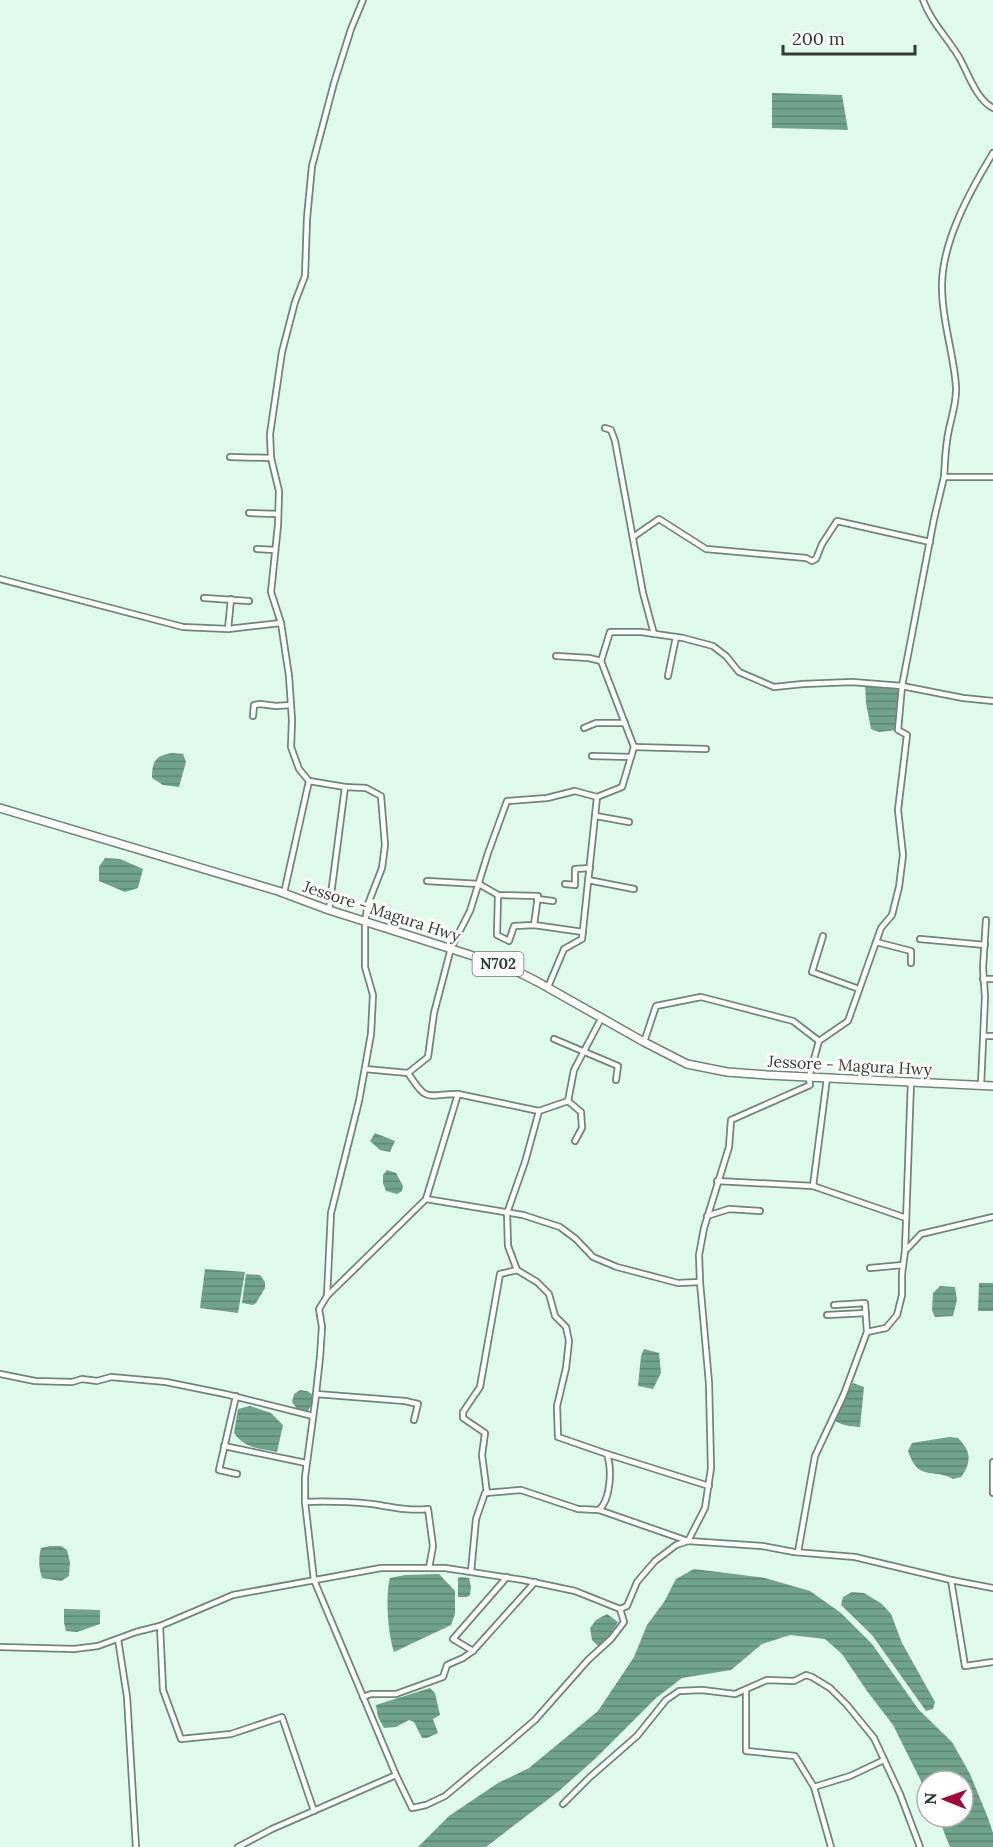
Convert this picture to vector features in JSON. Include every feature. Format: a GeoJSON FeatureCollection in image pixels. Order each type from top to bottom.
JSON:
{"type":"FeatureCollection","features":[{"type":"Feature","properties":{"kind":"highway","name":"Jessore - Magura Hwy"},"geometry":{"type":"LineString","coordinates":[[0,808],[284,893],[329,910],[508,967],[687,1064],[713,1070],[756,1075],[993,1086]]}},
{"type":"Feature","properties":{"kind":"street"},"geometry":{"type":"LineString","coordinates":[[327,1296],[331,1213],[359,1101],[371,1034],[373,994],[365,967],[365,921],[368,904],[382,868],[385,844],[381,796],[366,788],[309,781],[299,769],[291,747],[289,676],[281,623],[271,592],[279,514],[279,491],[271,458],[270,434],[282,352],[295,302],[305,276],[312,166],[334,83],[363,0]]}},
{"type":"Feature","properties":{"kind":"street"},"geometry":{"type":"LineString","coordinates":[[923,0],[939,31],[957,54],[982,98],[993,108]]}},
{"type":"Feature","properties":{"kind":"street"},"geometry":{"type":"LineString","coordinates":[[0,1647],[74,1649],[98,1646],[160,1626],[233,1595],[381,1568],[445,1568],[507,1577],[575,1591],[620,1609],[627,1606],[637,1582],[655,1561],[676,1545],[688,1541],[705,1508],[711,1468],[709,1383],[699,1255],[717,1181],[729,1147],[731,1120],[810,1085],[809,1077],[819,1041],[848,1021],[881,928],[892,915],[899,887],[903,855],[898,810],[907,735],[898,730],[902,686],[944,477],[947,439],[957,389],[945,321],[943,277],[946,257],[956,226],[976,181],[993,153]]}},
{"type":"Feature","properties":{"kind":"street"},"geometry":{"type":"LineString","coordinates":[[605,428],[611,430],[615,441],[654,634]]}},
{"type":"Feature","properties":{"kind":"street"},"geometry":{"type":"LineString","coordinates":[[231,458],[271,458]]}},
{"type":"Feature","properties":{"kind":"street"},"geometry":{"type":"LineString","coordinates":[[944,477],[993,477]]}},
{"type":"Feature","properties":{"kind":"street"},"geometry":{"type":"LineString","coordinates":[[249,513],[279,514]]}},
{"type":"Feature","properties":{"kind":"street"},"geometry":{"type":"LineString","coordinates":[[633,537],[658,519],[706,549],[806,558],[812,561],[816,559],[822,544],[837,521],[930,542]]}},
{"type":"Feature","properties":{"kind":"street"},"geometry":{"type":"LineString","coordinates":[[257,549],[275,550]]}},
{"type":"Feature","properties":{"kind":"street"},"geometry":{"type":"LineString","coordinates":[[0,579],[183,627],[228,629],[281,623]]}},
{"type":"Feature","properties":{"kind":"street"},"geometry":{"type":"LineString","coordinates":[[204,598],[249,601]]}},
{"type":"Feature","properties":{"kind":"street"},"geometry":{"type":"LineString","coordinates":[[228,629],[231,600]]}},
{"type":"Feature","properties":{"kind":"street"},"geometry":{"type":"LineString","coordinates":[[365,1069],[408,1073],[428,1057],[434,1012],[451,948],[470,911],[507,801],[547,798],[575,791],[597,797],[622,787],[634,747],[601,661],[609,632],[641,632],[713,646],[726,656],[739,672],[774,687],[852,682],[902,686],[963,698],[993,700]]}},
{"type":"Feature","properties":{"kind":"street"},"geometry":{"type":"LineString","coordinates":[[668,676],[676,637]]}},
{"type":"Feature","properties":{"kind":"street"},"geometry":{"type":"LineString","coordinates":[[556,656],[601,661]]}},
{"type":"Feature","properties":{"kind":"street"},"geometry":{"type":"LineString","coordinates":[[253,716],[255,705],[291,705]]}},
{"type":"Feature","properties":{"kind":"street"},"geometry":{"type":"LineString","coordinates":[[584,728],[596,723],[625,723]]}},
{"type":"Feature","properties":{"kind":"street"},"geometry":{"type":"LineString","coordinates":[[634,747],[706,749]]}},
{"type":"Feature","properties":{"kind":"street"},"geometry":{"type":"LineString","coordinates":[[592,756],[631,757]]}},
{"type":"Feature","properties":{"kind":"street"},"geometry":{"type":"LineString","coordinates":[[284,893],[309,781]]}},
{"type":"Feature","properties":{"kind":"street"},"geometry":{"type":"LineString","coordinates":[[329,910],[345,787]]}},
{"type":"Feature","properties":{"kind":"street"},"geometry":{"type":"LineString","coordinates":[[548,987],[564,949],[582,939],[597,797]]}},
{"type":"Feature","properties":{"kind":"street"},"geometry":{"type":"LineString","coordinates":[[596,816],[629,822]]}},
{"type":"Feature","properties":{"kind":"street"},"geometry":{"type":"LineString","coordinates":[[566,885],[575,885],[575,869],[590,868]]}},
{"type":"Feature","properties":{"kind":"street"},"geometry":{"type":"LineString","coordinates":[[588,880],[634,889]]}},
{"type":"Feature","properties":{"kind":"street"},"geometry":{"type":"LineString","coordinates":[[427,881],[479,884],[498,895],[538,896],[534,925]]}},
{"type":"Feature","properties":{"kind":"street"},"geometry":{"type":"LineString","coordinates":[[498,895],[497,935],[508,941],[514,926],[534,925],[583,932]]}},
{"type":"Feature","properties":{"kind":"street"},"geometry":{"type":"LineString","coordinates":[[537,899],[553,901]]}},
{"type":"Feature","properties":{"kind":"street"},"geometry":{"type":"LineString","coordinates":[[981,1085],[986,920]]}},
{"type":"Feature","properties":{"kind":"street"},"geometry":{"type":"LineString","coordinates":[[823,936],[812,972],[859,989]]}},
{"type":"Feature","properties":{"kind":"street"},"geometry":{"type":"LineString","coordinates":[[920,939],[985,943],[993,941]]}},
{"type":"Feature","properties":{"kind":"street"},"geometry":{"type":"LineString","coordinates":[[876,942],[911,951],[911,963]]}},
{"type":"Feature","properties":{"kind":"street"},"geometry":{"type":"LineString","coordinates":[[983,979],[993,979]]}},
{"type":"Feature","properties":{"kind":"street"},"geometry":{"type":"LineString","coordinates":[[644,1042],[656,1006],[701,997],[793,1021],[819,1041]]}},
{"type":"Feature","properties":{"kind":"street"},"geometry":{"type":"LineString","coordinates":[[985,997],[993,997]]}},
{"type":"Feature","properties":{"kind":"street"},"geometry":{"type":"LineString","coordinates":[[568,1101],[574,1070],[602,1017]]}},
{"type":"Feature","properties":{"kind":"street"},"geometry":{"type":"LineString","coordinates":[[984,1018],[993,1018]]}},
{"type":"Feature","properties":{"kind":"street"},"geometry":{"type":"LineString","coordinates":[[984,1036],[993,1036]]}},
{"type":"Feature","properties":{"kind":"street"},"geometry":{"type":"LineString","coordinates":[[554,1040],[618,1066],[616,1080]]}},
{"type":"Feature","properties":{"kind":"street"},"geometry":{"type":"LineString","coordinates":[[408,1073],[421,1092],[434,1097],[458,1094],[539,1111],[568,1101]]}},
{"type":"Feature","properties":{"kind":"street"},"geometry":{"type":"LineString","coordinates":[[813,1186],[827,1078]]}},
{"type":"Feature","properties":{"kind":"street"},"geometry":{"type":"LineString","coordinates":[[867,1332],[886,1328],[897,1315],[902,1294],[911,1082]]}},
{"type":"Feature","properties":{"kind":"street"},"geometry":{"type":"LineString","coordinates":[[458,1094],[426,1200],[327,1296],[319,1309],[322,1327],[314,1416],[306,1463],[305,1502],[314,1580],[412,1808],[426,1805],[445,1796],[535,1720],[588,1660],[611,1639],[624,1622],[620,1609]]}},
{"type":"Feature","properties":{"kind":"street"},"geometry":{"type":"LineString","coordinates":[[568,1101],[581,1112],[582,1128],[575,1141]]}},
{"type":"Feature","properties":{"kind":"street"},"geometry":{"type":"LineString","coordinates":[[539,1111],[525,1162],[507,1213],[508,1246],[517,1270],[537,1282],[549,1294],[555,1316],[566,1327],[569,1341],[566,1368],[557,1406],[558,1437],[709,1486]]}},
{"type":"Feature","properties":{"kind":"street"},"geometry":{"type":"LineString","coordinates":[[717,1181],[813,1186],[906,1218]]}},
{"type":"Feature","properties":{"kind":"street"},"geometry":{"type":"LineString","coordinates":[[426,1200],[524,1215],[560,1227],[576,1239],[593,1257],[617,1267],[678,1283],[700,1282]]}},
{"type":"Feature","properties":{"kind":"street"},"geometry":{"type":"LineString","coordinates":[[708,1216],[729,1209],[760,1211]]}},
{"type":"Feature","properties":{"kind":"street"},"geometry":{"type":"LineString","coordinates":[[905,1251],[921,1234],[993,1217]]}},
{"type":"Feature","properties":{"kind":"street"},"geometry":{"type":"LineString","coordinates":[[870,1269],[903,1265]]}},
{"type":"Feature","properties":{"kind":"street"},"geometry":{"type":"LineString","coordinates":[[471,1572],[476,1519],[487,1492],[482,1455],[485,1433],[464,1418],[463,1412],[480,1387],[500,1274],[517,1270]]}},
{"type":"Feature","properties":{"kind":"street"},"geometry":{"type":"LineString","coordinates":[[798,1552],[815,1456],[844,1394],[867,1332],[865,1302],[834,1305]]}},
{"type":"Feature","properties":{"kind":"street"},"geometry":{"type":"LineString","coordinates":[[828,1315],[866,1313]]}},
{"type":"Feature","properties":{"kind":"street"},"geometry":{"type":"LineString","coordinates":[[0,1374],[36,1381],[72,1382],[111,1377],[166,1382],[236,1396],[314,1416]]}},
{"type":"Feature","properties":{"kind":"street"},"geometry":{"type":"LineString","coordinates":[[316,1394],[418,1404],[414,1420]]}},
{"type":"Feature","properties":{"kind":"street"},"geometry":{"type":"LineString","coordinates":[[236,1396],[219,1470],[237,1474]]}},
{"type":"Feature","properties":{"kind":"street"},"geometry":{"type":"LineString","coordinates":[[224,1446],[306,1463]]}},
{"type":"Feature","properties":{"kind":"street"},"geometry":{"type":"LineString","coordinates":[[599,1510],[603,1506],[609,1483],[610,1465],[607,1454]]}},
{"type":"Feature","properties":{"kind":"street"},"geometry":{"type":"LineString","coordinates":[[993,1462],[993,1493]]}},
{"type":"Feature","properties":{"kind":"street"},"geometry":{"type":"LineString","coordinates":[[487,1492],[521,1491],[578,1509],[599,1510],[688,1541],[762,1546],[855,1557],[993,1588]]}},
{"type":"Feature","properties":{"kind":"street"},"geometry":{"type":"LineString","coordinates":[[305,1502],[371,1504],[411,1511],[428,1509],[433,1546],[429,1568]]}},
{"type":"Feature","properties":{"kind":"street"},"geometry":{"type":"LineString","coordinates":[[473,1651],[453,1639],[507,1577]]}},
{"type":"Feature","properties":{"kind":"street"},"geometry":{"type":"LineString","coordinates":[[951,1580],[965,1666],[993,1662]]}},
{"type":"Feature","properties":{"kind":"street"},"geometry":{"type":"LineString","coordinates":[[363,1696],[396,1694],[443,1677],[447,1665],[473,1651],[536,1582]]}},
{"type":"Feature","properties":{"kind":"street"},"geometry":{"type":"LineString","coordinates":[[160,1626],[163,1690],[181,1739],[231,1734],[282,1717],[314,1811]]}},
{"type":"Feature","properties":{"kind":"street"},"geometry":{"type":"LineString","coordinates":[[118,1639],[127,1697],[136,1847]]}},
{"type":"Feature","properties":{"kind":"street"},"geometry":{"type":"LineString","coordinates":[[563,1804],[637,1736],[666,1700],[679,1691],[702,1690],[735,1694],[767,1680],[794,1681],[806,1675],[830,1688],[874,1738],[900,1794],[920,1847]]}},
{"type":"Feature","properties":{"kind":"street"},"geometry":{"type":"LineString","coordinates":[[746,1690],[746,1751],[795,1756],[814,1787],[831,1847]]}},
{"type":"Feature","properties":{"kind":"street"},"geometry":{"type":"LineString","coordinates":[[814,1787],[850,1776],[884,1760]]}},
{"type":"Feature","properties":{"kind":"street"},"geometry":{"type":"LineString","coordinates":[[238,1847],[272,1829],[396,1775]]}},
{"type":"Feature","properties":{"kind":"shaded area"},"geometry":{"type":"Polygon","coordinates":[[[772,93],[842,95],[848,130],[772,128],[772,93]]]}},
{"type":"Feature","properties":{"kind":"shaded area"},"geometry":{"type":"Polygon","coordinates":[[[865,684],[900,690],[897,730],[879,732],[871,729],[865,684]]]}},
{"type":"Feature","properties":{"kind":"shaded area"},"geometry":{"type":"Polygon","coordinates":[[[172,753],[183,754],[186,762],[179,787],[163,785],[152,778],[156,760],[172,753]]]}},
{"type":"Feature","properties":{"kind":"shaded area"},"geometry":{"type":"Polygon","coordinates":[[[105,858],[120,859],[143,869],[138,888],[125,892],[99,881],[99,867],[105,858]]]}},
{"type":"Feature","properties":{"kind":"shaded area"},"geometry":{"type":"Polygon","coordinates":[[[375,1133],[395,1141],[390,1152],[380,1150],[370,1141],[375,1133]]]}},
{"type":"Feature","properties":{"kind":"shaded area"},"geometry":{"type":"Polygon","coordinates":[[[387,1170],[396,1173],[403,1186],[402,1191],[397,1194],[386,1191],[383,1175],[387,1170]]]}},
{"type":"Feature","properties":{"kind":"shaded area"},"geometry":{"type":"Polygon","coordinates":[[[205,1269],[245,1272],[238,1313],[200,1308],[205,1269]]]}},
{"type":"Feature","properties":{"kind":"shaded area"},"geometry":{"type":"Polygon","coordinates":[[[246,1274],[260,1275],[265,1282],[265,1288],[253,1305],[242,1303],[246,1274]]]}},
{"type":"Feature","properties":{"kind":"shaded area"},"geometry":{"type":"Polygon","coordinates":[[[979,1283],[993,1283],[993,1311],[978,1311],[979,1283]]]}},
{"type":"Feature","properties":{"kind":"shaded area"},"geometry":{"type":"Polygon","coordinates":[[[940,1286],[955,1287],[957,1300],[953,1316],[935,1317],[932,1311],[933,1293],[940,1286]]]}},
{"type":"Feature","properties":{"kind":"shaded area"},"geometry":{"type":"Polygon","coordinates":[[[644,1349],[659,1353],[661,1373],[653,1389],[638,1386],[641,1356],[644,1349]]]}},
{"type":"Feature","properties":{"kind":"shaded area"},"geometry":{"type":"Polygon","coordinates":[[[853,1383],[864,1387],[860,1427],[842,1424],[833,1419],[853,1383]]]}},
{"type":"Feature","properties":{"kind":"shaded area"},"geometry":{"type":"Polygon","coordinates":[[[300,1390],[313,1395],[308,1411],[298,1410],[292,1402],[294,1394],[300,1390]]]}},
{"type":"Feature","properties":{"kind":"shaded area"},"geometry":{"type":"Polygon","coordinates":[[[250,1406],[271,1413],[283,1425],[277,1452],[248,1445],[234,1433],[238,1409],[250,1406]]]}},
{"type":"Feature","properties":{"kind":"shaded area"},"geometry":{"type":"Polygon","coordinates":[[[949,1437],[958,1438],[968,1452],[967,1466],[961,1477],[953,1479],[922,1471],[912,1461],[908,1451],[912,1443],[949,1437]]]}},
{"type":"Feature","properties":{"kind":"shaded area"},"geometry":{"type":"Polygon","coordinates":[[[61,1546],[67,1550],[70,1562],[69,1576],[61,1581],[42,1578],[39,1563],[41,1548],[61,1546]]]}},
{"type":"Feature","properties":{"kind":"shaded area"},"geometry":{"type":"Polygon","coordinates":[[[694,1569],[765,1578],[810,1591],[841,1613],[872,1644],[919,1710],[952,1742],[967,1769],[915,1769],[893,1725],[842,1654],[825,1639],[790,1635],[762,1644],[731,1670],[682,1678],[656,1698],[559,1791],[486,1847],[418,1847],[449,1816],[498,1783],[529,1768],[598,1711],[634,1657],[647,1625],[664,1602],[676,1579],[694,1569]]]}},
{"type":"Feature","properties":{"kind":"shaded area"},"geometry":{"type":"Polygon","coordinates":[[[439,1574],[455,1591],[455,1614],[451,1625],[394,1652],[388,1615],[390,1578],[439,1574]]]}},
{"type":"Feature","properties":{"kind":"shaded area"},"geometry":{"type":"Polygon","coordinates":[[[458,1578],[469,1578],[471,1587],[470,1595],[467,1597],[458,1597],[458,1578]]]}},
{"type":"Feature","properties":{"kind":"shaded area"},"geometry":{"type":"Polygon","coordinates":[[[852,1592],[864,1593],[882,1604],[891,1614],[902,1643],[935,1702],[933,1709],[926,1711],[872,1635],[841,1605],[843,1597],[852,1592]]]}},
{"type":"Feature","properties":{"kind":"shaded area"},"geometry":{"type":"Polygon","coordinates":[[[64,1609],[100,1610],[100,1624],[77,1632],[66,1631],[64,1609]]]}},
{"type":"Feature","properties":{"kind":"shaded area"},"geometry":{"type":"Polygon","coordinates":[[[607,1614],[618,1622],[607,1640],[598,1646],[592,1640],[590,1628],[596,1620],[607,1614]]]}},
{"type":"Feature","properties":{"kind":"shaded area"},"geometry":{"type":"Polygon","coordinates":[[[430,1688],[435,1693],[440,1715],[433,1719],[438,1733],[422,1738],[414,1722],[409,1720],[396,1727],[384,1728],[378,1717],[376,1705],[430,1688]]]}},
{"type":"Feature","properties":{"kind":"shaded area"},"geometry":{"type":"Polygon","coordinates":[[[975,1786],[993,1833],[993,1847],[950,1847],[943,1829],[975,1829],[975,1786]]]}}]}
